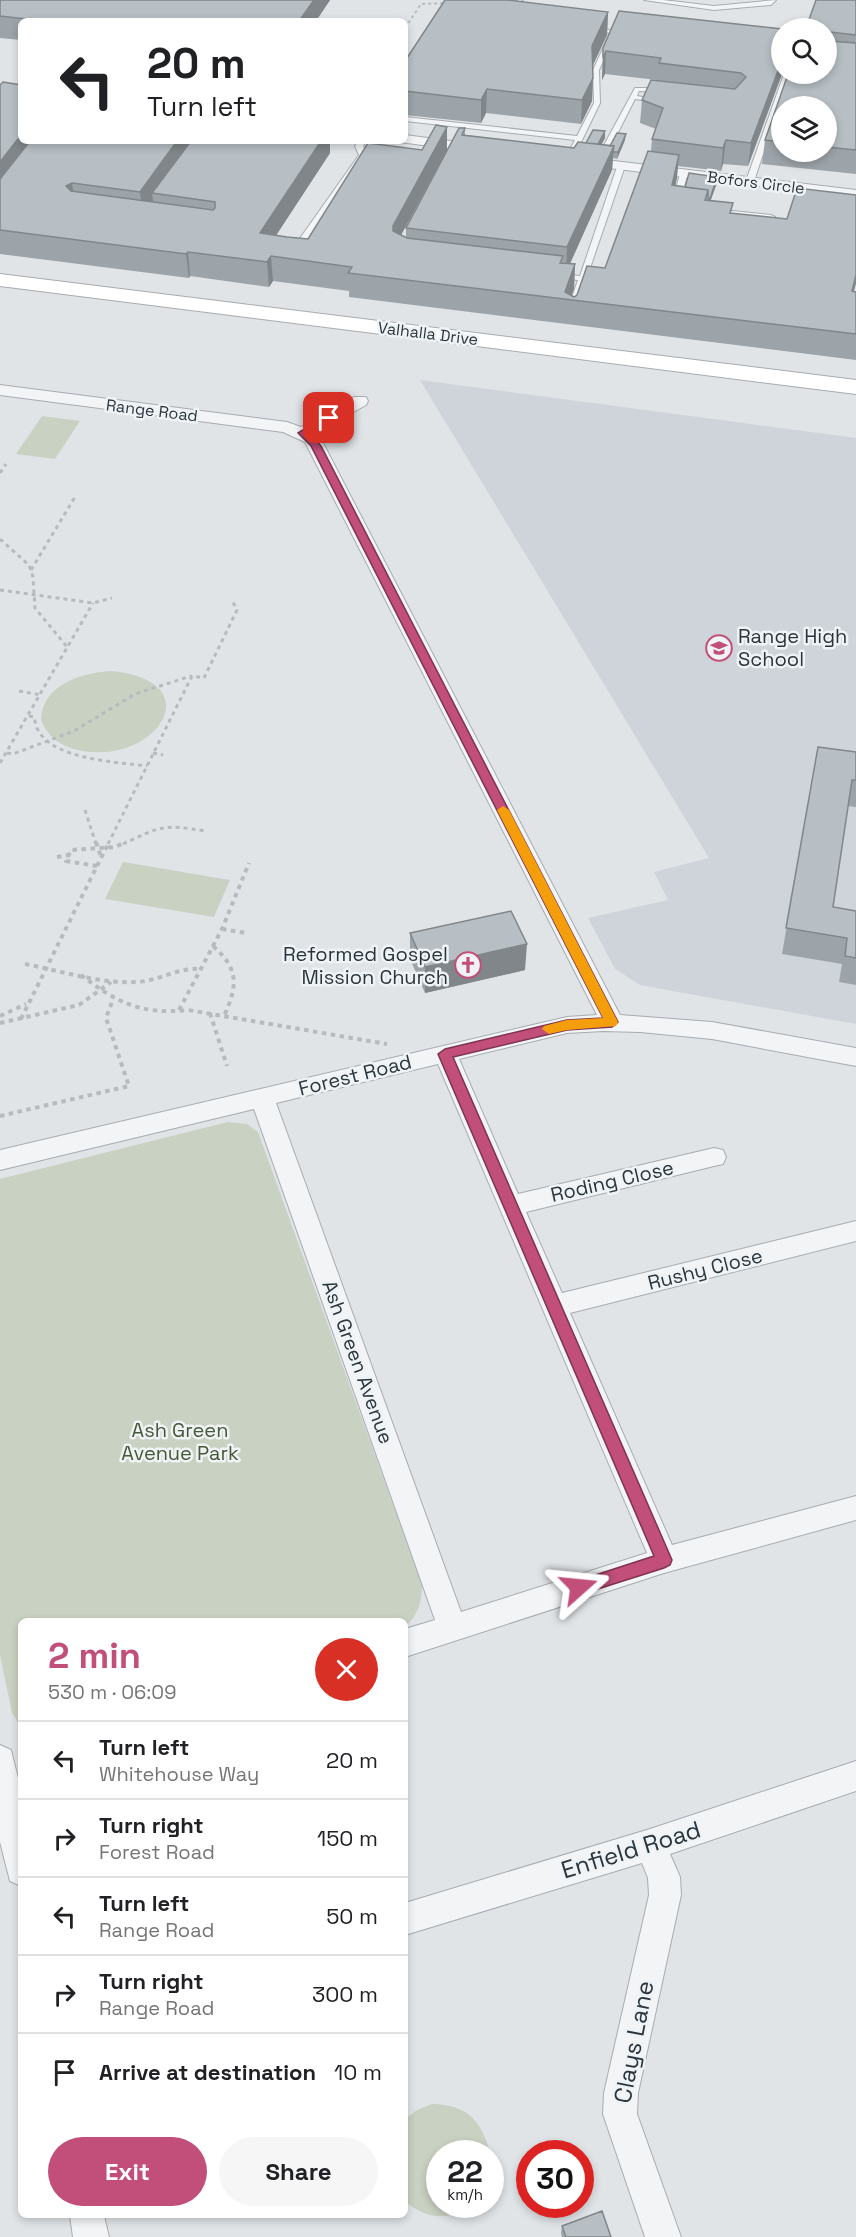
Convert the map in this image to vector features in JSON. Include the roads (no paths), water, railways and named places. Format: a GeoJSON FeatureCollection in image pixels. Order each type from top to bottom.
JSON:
{"type":"FeatureCollection","features":[{"type":"Feature","properties":{"kind":"main road","name":"Valhalla Drive"},"geometry":{"type":"LineString","coordinates":[[0,280],[856,387]]}},
{"type":"Feature","properties":{"kind":"street"},"geometry":{"type":"LineString","coordinates":[[408,140],[453,151],[501,151]]}},
{"type":"Feature","properties":{"kind":"street","name":"Bofors Circle"},"geometry":{"type":"LineString","coordinates":[[563,159],[856,194]]}},
{"type":"Feature","properties":{"kind":"street","name":"Range Road"},"geometry":{"type":"LineString","coordinates":[[0,390],[287,427],[303,433]]}},
{"type":"Feature","properties":{"kind":"street"},"geometry":{"type":"LineString","coordinates":[[360,401],[303,433],[312,439],[316,446],[612,1022]]}},
{"type":"Feature","properties":{"kind":"street","name":"Forest Road"},"geometry":{"type":"LineString","coordinates":[[0,1161],[567,1025],[612,1022],[645,1023],[708,1031],[856,1058]]}},
{"type":"Feature","properties":{"kind":"street"},"geometry":{"type":"LineString","coordinates":[[445,1054],[664,1560]]}},
{"type":"Feature","properties":{"kind":"street","name":"Ash Green Avenue"},"geometry":{"type":"LineString","coordinates":[[262,1097],[452,1628]]}},
{"type":"Feature","properties":{"kind":"street","name":"Roding Close"},"geometry":{"type":"LineString","coordinates":[[511,1206],[714,1157]]}},
{"type":"Feature","properties":{"kind":"street","name":"Rushy Close"},"geometry":{"type":"LineString","coordinates":[[554,1306],[856,1231]]}},
{"type":"Feature","properties":{"kind":"street"},"geometry":{"type":"LineString","coordinates":[[408,1642],[664,1560],[856,1508]]}},
{"type":"Feature","properties":{"kind":"street"},"geometry":{"type":"LineString","coordinates":[[6,1767],[18,1849]]}},
{"type":"Feature","properties":{"kind":"street","name":"Enfield Road"},"geometry":{"type":"LineString","coordinates":[[408,1918],[650,1845],[856,1776]]}},
{"type":"Feature","properties":{"kind":"street","name":"Clays Lane"},"geometry":{"type":"LineString","coordinates":[[650,1845],[664,1877],[665,1895],[621,2093],[620,2114],[663,2237]]}},
{"type":"Feature","properties":{"kind":"street"},"geometry":{"type":"LineString","coordinates":[[87,2218],[91,2237]]}},
{"type":"Feature","properties":{"kind":"lane"},"geometry":{"type":"LineString","coordinates":[[647,0],[714,8],[771,3],[773,0]]}},
{"type":"Feature","properties":{"kind":"lane"},"geometry":{"type":"LineString","coordinates":[[563,159],[579,138],[597,103],[596,70],[614,32],[586,27]]}},
{"type":"Feature","properties":{"kind":"lane"},"geometry":{"type":"LineString","coordinates":[[750,182],[784,84]]}},
{"type":"Feature","properties":{"kind":"lane"},"geometry":{"type":"LineString","coordinates":[[598,163],[637,89],[672,91]]}},
{"type":"Feature","properties":{"kind":"lane"},"geometry":{"type":"LineString","coordinates":[[632,97],[666,100]]}},
{"type":"Feature","properties":{"kind":"lane"},"geometry":{"type":"LineString","coordinates":[[408,119],[579,138]]}},
{"type":"Feature","properties":{"kind":"lane"},"geometry":{"type":"LineString","coordinates":[[361,144],[359,146],[363,154]]}},
{"type":"Feature","properties":{"kind":"lane"},"geometry":{"type":"LineString","coordinates":[[363,154],[374,156]]}},
{"type":"Feature","properties":{"kind":"lane"},"geometry":{"type":"LineString","coordinates":[[291,257],[363,154]]}},
{"type":"Feature","properties":{"kind":"lane"},"geometry":{"type":"LineString","coordinates":[[570,317],[581,278],[621,166]]}},
{"type":"Feature","properties":{"kind":"lane"},"geometry":{"type":"LineString","coordinates":[[684,173],[674,205],[688,208]]}},
{"type":"Feature","properties":{"kind":"lane"},"geometry":{"type":"LineString","coordinates":[[712,211],[771,217]]}},
{"type":"Feature","properties":{"kind":"lane"},"geometry":{"type":"LineString","coordinates":[[546,274],[581,278]]}},
{"type":"Feature","properties":{"kind":"place","name":"Range High School"},"geometry":{"type":"Point","coordinates":[719,648]}},
{"type":"Feature","properties":{"kind":"place","name":"Reformed Gospel Mission Church"},"geometry":{"type":"Point","coordinates":[468,965]}},
{"type":"Feature","properties":{"kind":"park label","name":"Ash Green Avenue Park"},"geometry":{"type":"Point","coordinates":[180,1442]}}]}
